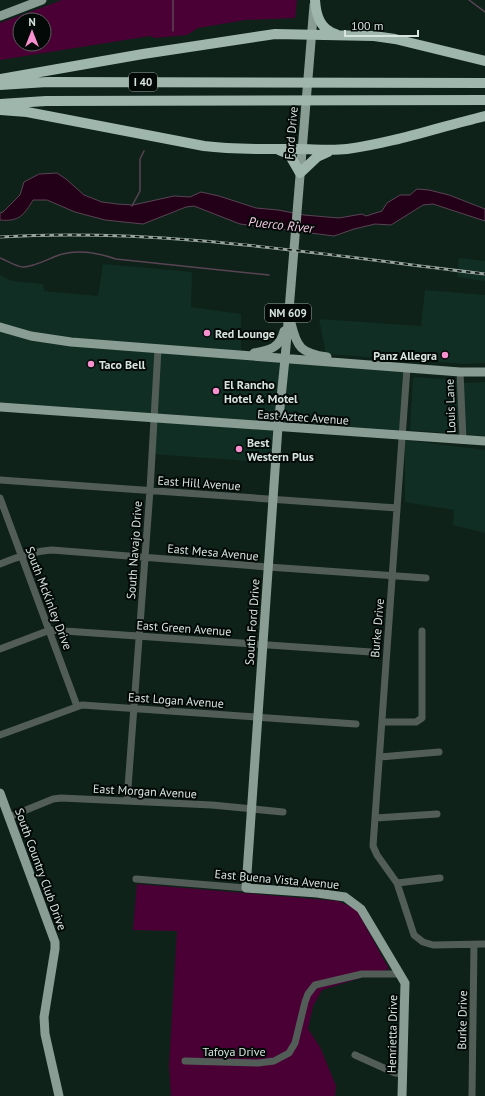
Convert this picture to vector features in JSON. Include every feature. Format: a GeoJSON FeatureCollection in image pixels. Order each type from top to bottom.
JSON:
{"type":"FeatureCollection","features":[{"type":"Feature","properties":{"kind":"highway"},"geometry":{"type":"LineString","coordinates":[[314,0],[321,24],[330,32],[340,35]]}},
{"type":"Feature","properties":{"kind":"highway"},"geometry":{"type":"LineString","coordinates":[[0,79],[143,54],[275,34],[374,36],[395,39],[485,61]]}},
{"type":"Feature","properties":{"kind":"highway","name":"I 40"},"geometry":{"type":"LineString","coordinates":[[0,85],[47,82],[485,83]]}},
{"type":"Feature","properties":{"kind":"highway","name":"I 40"},"geometry":{"type":"LineString","coordinates":[[0,104],[46,101],[485,100]]}},
{"type":"Feature","properties":{"kind":"highway"},"geometry":{"type":"LineString","coordinates":[[0,110],[28,112],[204,146],[230,149],[346,150]]}},
{"type":"Feature","properties":{"kind":"highway"},"geometry":{"type":"LineString","coordinates":[[300,178],[310,163],[323,154],[381,143],[485,116]]}},
{"type":"Feature","properties":{"kind":"highway"},"geometry":{"type":"LineString","coordinates":[[268,149],[282,151],[289,154],[300,178]]}},
{"type":"Feature","properties":{"kind":"main road"},"geometry":{"type":"LineString","coordinates":[[0,16],[42,0]]}},
{"type":"Feature","properties":{"kind":"main road","name":"Ford Drive"},"geometry":{"type":"LineString","coordinates":[[288,314],[314,0]]}},
{"type":"Feature","properties":{"kind":"main road"},"geometry":{"type":"LineString","coordinates":[[224,354],[250,353],[272,349],[282,338],[288,314]]}},
{"type":"Feature","properties":{"kind":"main road"},"geometry":{"type":"LineString","coordinates":[[288,314],[294,339],[298,346],[302,349],[309,353],[323,357],[376,366]]}},
{"type":"Feature","properties":{"kind":"main road","name":"NM 609"},"geometry":{"type":"LineString","coordinates":[[285,358],[288,314]]}},
{"type":"Feature","properties":{"kind":"main road"},"geometry":{"type":"LineString","coordinates":[[2,329],[31,336],[71,342],[158,350],[285,358],[460,372],[485,372]]}},
{"type":"Feature","properties":{"kind":"main road","name":"South Ford Drive"},"geometry":{"type":"LineString","coordinates":[[246,888],[278,427],[285,358]]}},
{"type":"Feature","properties":{"kind":"main road","name":"East Aztec Avenue"},"geometry":{"type":"LineString","coordinates":[[0,407],[485,441]]}},
{"type":"Feature","properties":{"kind":"main road","name":"South Country Club Drive"},"geometry":{"type":"LineString","coordinates":[[0,793],[55,942],[44,1017],[45,1034],[59,1096]]}},
{"type":"Feature","properties":{"kind":"main road","name":"East Buena Vista Avenue"},"geometry":{"type":"LineString","coordinates":[[246,888],[317,893],[345,897],[349,899],[361,908],[400,974]]}},
{"type":"Feature","properties":{"kind":"main road","name":"Henrietta Drive"},"geometry":{"type":"LineString","coordinates":[[400,974],[405,982],[402,1096]]}},
{"type":"Feature","properties":{"kind":"street","name":"South Navajo Drive"},"geometry":{"type":"LineString","coordinates":[[127,801],[150,490],[158,350]]}},
{"type":"Feature","properties":{"kind":"street","name":"Burke Drive"},"geometry":{"type":"LineString","coordinates":[[407,368],[373,846],[377,855],[397,883],[414,935],[423,942],[434,944],[485,944]]}},
{"type":"Feature","properties":{"kind":"street","name":"Louis Lane"},"geometry":{"type":"LineString","coordinates":[[460,372],[463,440]]}},
{"type":"Feature","properties":{"kind":"street","name":"East Hill Avenue"},"geometry":{"type":"LineString","coordinates":[[0,480],[397,508]]}},
{"type":"Feature","properties":{"kind":"street","name":"South McKinley Drive"},"geometry":{"type":"LineString","coordinates":[[0,498],[77,706]]}},
{"type":"Feature","properties":{"kind":"street","name":"East Mesa Avenue"},"geometry":{"type":"LineString","coordinates":[[0,564],[42,550],[52,550],[268,568],[426,578]]}},
{"type":"Feature","properties":{"kind":"street","name":"East Green Avenue"},"geometry":{"type":"LineString","coordinates":[[0,649],[50,630],[371,652]]}},
{"type":"Feature","properties":{"kind":"street"},"geometry":{"type":"LineString","coordinates":[[382,722],[416,722],[422,718],[422,631]]}},
{"type":"Feature","properties":{"kind":"street","name":"East Logan Avenue"},"geometry":{"type":"LineString","coordinates":[[0,735],[82,705],[356,724]]}},
{"type":"Feature","properties":{"kind":"street"},"geometry":{"type":"LineString","coordinates":[[380,757],[439,752]]}},
{"type":"Feature","properties":{"kind":"street","name":"East Morgan Avenue"},"geometry":{"type":"LineString","coordinates":[[9,817],[53,799],[61,798],[212,805],[283,812]]}},
{"type":"Feature","properties":{"kind":"street"},"geometry":{"type":"LineString","coordinates":[[376,818],[437,814]]}},
{"type":"Feature","properties":{"kind":"street"},"geometry":{"type":"LineString","coordinates":[[397,883],[440,878]]}},
{"type":"Feature","properties":{"kind":"street","name":"East Buena Vista Avenue"},"geometry":{"type":"LineString","coordinates":[[136,879],[246,888]]}},
{"type":"Feature","properties":{"kind":"street","name":"Burke Drive"},"geometry":{"type":"LineString","coordinates":[[472,1096],[474,945]]}},
{"type":"Feature","properties":{"kind":"street","name":"Tafoya Drive"},"geometry":{"type":"LineString","coordinates":[[184,1061],[258,1063],[274,1061],[289,1053],[295,1043],[305,1002],[308,994],[315,985],[362,974],[400,974]]}},
{"type":"Feature","properties":{"kind":"street"},"geometry":{"type":"LineString","coordinates":[[355,1055],[395,1074],[403,1074]]}},
{"type":"Feature","properties":{"kind":"shaded area"},"geometry":{"type":"Polygon","coordinates":[[[62,0],[297,0],[295,18],[245,20],[198,28],[187,35],[155,38],[150,36],[52,52],[52,12],[30,12],[62,0]]]}},
{"type":"Feature","properties":{"kind":"shaded area"},"geometry":{"type":"Polygon","coordinates":[[[12,19],[12,52],[50,52],[0,60],[0,23],[12,19]]]}},
{"type":"Feature","properties":{"kind":"shaded area"},"geometry":{"type":"Polygon","coordinates":[[[459,258],[485,261],[485,281],[457,277],[459,258]]]}},
{"type":"Feature","properties":{"kind":"shaded area"},"geometry":{"type":"Polygon","coordinates":[[[103,264],[192,272],[191,307],[241,314],[241,355],[407,368],[402,436],[278,427],[276,463],[152,454],[154,418],[0,407],[0,275],[12,281],[43,284],[44,291],[98,296],[103,264]]]}},
{"type":"Feature","properties":{"kind":"shaded area"},"geometry":{"type":"Polygon","coordinates":[[[425,290],[485,295],[485,363],[464,364],[326,354],[319,319],[421,326],[425,290]]]}},
{"type":"Feature","properties":{"kind":"shaded area"},"geometry":{"type":"Polygon","coordinates":[[[413,377],[456,380],[467,383],[485,382],[485,436],[410,430],[413,377]]]}},
{"type":"Feature","properties":{"kind":"shaded area"},"geometry":{"type":"Polygon","coordinates":[[[405,440],[485,450],[485,533],[453,525],[454,510],[405,502],[405,440]]]}},
{"type":"Feature","properties":{"kind":"shaded area"},"geometry":{"type":"Polygon","coordinates":[[[137,884],[338,901],[356,909],[389,969],[322,990],[313,1006],[308,1029],[320,1047],[336,1086],[335,1096],[171,1096],[169,1066],[177,931],[133,930],[137,884]]]}},
{"type":"Feature","properties":{"kind":"water","name":"Puerco River"},"geometry":{"type":"Polygon","coordinates":[[[57,173],[84,195],[102,202],[133,205],[174,196],[190,197],[201,192],[256,208],[304,215],[339,218],[362,214],[366,216],[382,211],[387,203],[400,195],[410,195],[417,189],[429,190],[449,195],[485,209],[485,221],[433,204],[423,205],[391,225],[375,224],[334,236],[240,224],[194,206],[186,207],[143,224],[105,220],[75,212],[47,200],[33,200],[27,210],[16,219],[0,220],[0,213],[3,212],[20,195],[24,182],[39,174],[57,173]]]}},
{"type":"Feature","properties":{"kind":"waterway"},"geometry":{"type":"LineString","coordinates":[[173,0],[173,31]]}},
{"type":"Feature","properties":{"kind":"waterway"},"geometry":{"type":"LineString","coordinates":[[469,0],[485,12]]}},
{"type":"Feature","properties":{"kind":"waterway"},"geometry":{"type":"LineString","coordinates":[[132,206],[140,191],[140,159],[144,151]]}},
{"type":"Feature","properties":{"kind":"waterway"},"geometry":{"type":"LineString","coordinates":[[0,258],[14,265],[27,267],[66,253],[88,252],[116,259],[269,275]]}},
{"type":"Feature","properties":{"kind":"railway"},"geometry":{"type":"LineString","coordinates":[[0,237],[61,235],[182,239],[304,251],[485,274]]}},
{"type":"Feature","properties":{"kind":"place","name":"Red Lounge"},"geometry":{"type":"Point","coordinates":[207,333]}},
{"type":"Feature","properties":{"kind":"place","name":"Panz Allegra"},"geometry":{"type":"Point","coordinates":[445,355]}},
{"type":"Feature","properties":{"kind":"place","name":"Taco Bell"},"geometry":{"type":"Point","coordinates":[91,364]}},
{"type":"Feature","properties":{"kind":"place","name":"El Rancho Hotel & Motel"},"geometry":{"type":"Point","coordinates":[216,391]}},
{"type":"Feature","properties":{"kind":"place","name":"Best Western Plus"},"geometry":{"type":"Point","coordinates":[239,449]}}]}
